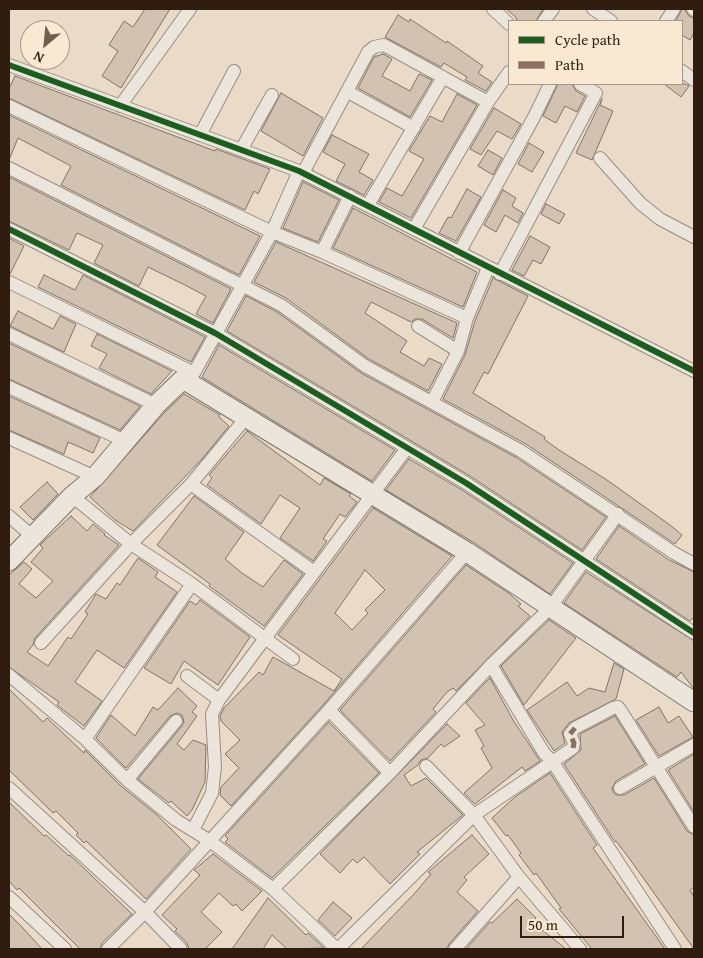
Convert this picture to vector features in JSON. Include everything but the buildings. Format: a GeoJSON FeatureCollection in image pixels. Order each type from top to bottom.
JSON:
{"type":"FeatureCollection","features":[{"type":"Feature","properties":{"kind":"street"},"geometry":{"type":"LineString","coordinates":[[120,106],[190,9]]}},
{"type":"Feature","properties":{"kind":"street"},"geometry":{"type":"LineString","coordinates":[[492,9],[508,23]]}},
{"type":"Feature","properties":{"kind":"street"},"geometry":{"type":"LineString","coordinates":[[545,20],[553,9]]}},
{"type":"Feature","properties":{"kind":"street"},"geometry":{"type":"LineString","coordinates":[[593,9],[610,20]]}},
{"type":"Feature","properties":{"kind":"street"},"geometry":{"type":"LineString","coordinates":[[667,20],[674,9]]}},
{"type":"Feature","properties":{"kind":"street"},"geometry":{"type":"LineString","coordinates":[[9,561],[72,496],[95,477],[127,442],[156,405],[188,376],[215,333],[272,232],[301,172],[348,92],[368,52],[380,44],[488,102]]}},
{"type":"Feature","properties":{"kind":"street"},"geometry":{"type":"LineString","coordinates":[[9,65],[301,172],[694,371]]}},
{"type":"Feature","properties":{"kind":"street"},"geometry":{"type":"LineString","coordinates":[[200,135],[234,71]]}},
{"type":"Feature","properties":{"kind":"street"},"geometry":{"type":"LineString","coordinates":[[683,71],[694,80]]}},
{"type":"Feature","properties":{"kind":"street"},"geometry":{"type":"LineString","coordinates":[[414,229],[488,102],[508,73]]}},
{"type":"Feature","properties":{"kind":"street"},"geometry":{"type":"LineString","coordinates":[[368,205],[443,77]]}},
{"type":"Feature","properties":{"kind":"street"},"geometry":{"type":"LineString","coordinates":[[459,253],[534,117],[550,85]]}},
{"type":"Feature","properties":{"kind":"street"},"geometry":{"type":"LineString","coordinates":[[500,274],[596,93],[582,85]]}},
{"type":"Feature","properties":{"kind":"street"},"geometry":{"type":"LineString","coordinates":[[348,92],[414,128]]}},
{"type":"Feature","properties":{"kind":"street"},"geometry":{"type":"LineString","coordinates":[[241,150],[272,95]]}},
{"type":"Feature","properties":{"kind":"street"},"geometry":{"type":"LineString","coordinates":[[9,106],[272,232],[322,252],[467,318]]}},
{"type":"Feature","properties":{"kind":"street"},"geometry":{"type":"LineString","coordinates":[[600,158],[640,202],[660,220],[694,237]]}},
{"type":"Feature","properties":{"kind":"street"},"geometry":{"type":"LineString","coordinates":[[9,168],[281,305],[365,366],[521,451],[674,553],[694,564]]}},
{"type":"Feature","properties":{"kind":"street"},"geometry":{"type":"LineString","coordinates":[[322,252],[350,196]]}},
{"type":"Feature","properties":{"kind":"street"},"geometry":{"type":"LineString","coordinates":[[9,228],[215,333],[466,483],[694,633]]}},
{"type":"Feature","properties":{"kind":"street"},"geometry":{"type":"LineString","coordinates":[[432,402],[458,351],[467,318],[488,268]]}},
{"type":"Feature","properties":{"kind":"street"},"geometry":{"type":"LineString","coordinates":[[9,282],[188,376],[245,419],[467,552],[694,702]]}},
{"type":"Feature","properties":{"kind":"street"},"geometry":{"type":"LineString","coordinates":[[418,326],[458,351]]}},
{"type":"Feature","properties":{"kind":"street"},"geometry":{"type":"LineString","coordinates":[[9,334],[156,405]]}},
{"type":"Feature","properties":{"kind":"street"},"geometry":{"type":"LineString","coordinates":[[9,387],[127,442]]}},
{"type":"Feature","properties":{"kind":"street"},"geometry":{"type":"LineString","coordinates":[[41,643],[132,544],[191,484],[245,419]]}},
{"type":"Feature","properties":{"kind":"street"},"geometry":{"type":"LineString","coordinates":[[9,438],[95,477]]}},
{"type":"Feature","properties":{"kind":"street"},"geometry":{"type":"LineString","coordinates":[[193,830],[212,793],[215,767],[212,714],[219,700],[407,448]]}},
{"type":"Feature","properties":{"kind":"street"},"geometry":{"type":"LineString","coordinates":[[191,484],[314,572]]}},
{"type":"Feature","properties":{"kind":"street"},"geometry":{"type":"LineString","coordinates":[[72,496],[132,544],[192,584],[293,658]]}},
{"type":"Feature","properties":{"kind":"street"},"geometry":{"type":"LineString","coordinates":[[273,889],[390,773],[491,665],[550,608],[618,514]]}},
{"type":"Feature","properties":{"kind":"street"},"geometry":{"type":"LineString","coordinates":[[9,516],[33,537]]}},
{"type":"Feature","properties":{"kind":"street"},"geometry":{"type":"LineString","coordinates":[[108,949],[145,912],[329,710],[467,552]]}},
{"type":"Feature","properties":{"kind":"street"},"geometry":{"type":"LineString","coordinates":[[85,739],[192,584]]}},
{"type":"Feature","properties":{"kind":"street"},"geometry":{"type":"LineString","coordinates":[[491,665],[544,753],[552,761],[675,949]]}},
{"type":"Feature","properties":{"kind":"street"},"geometry":{"type":"LineString","coordinates":[[9,675],[85,739],[127,780],[176,820],[210,841],[273,889],[337,949],[474,816],[573,748],[574,743],[570,734],[574,728],[618,707],[694,827]]}},
{"type":"Feature","properties":{"kind":"street"},"geometry":{"type":"LineString","coordinates":[[187,676],[219,700]]}},
{"type":"Feature","properties":{"kind":"street"},"geometry":{"type":"LineString","coordinates":[[329,710],[390,773]]}},
{"type":"Feature","properties":{"kind":"street"},"geometry":{"type":"LineString","coordinates":[[127,780],[176,721]]}},
{"type":"Feature","properties":{"kind":"street"},"geometry":{"type":"LineString","coordinates":[[620,788],[694,745]]}},
{"type":"Feature","properties":{"kind":"street"},"geometry":{"type":"LineString","coordinates":[[426,766],[474,816],[574,947]]}},
{"type":"Feature","properties":{"kind":"street"},"geometry":{"type":"LineString","coordinates":[[9,788],[145,912],[181,949]]}},
{"type":"Feature","properties":{"kind":"street"},"geometry":{"type":"LineString","coordinates":[[455,949],[519,877]]}},
{"type":"Feature","properties":{"kind":"street"},"geometry":{"type":"LineString","coordinates":[[9,897],[65,949]]}},
{"type":"Feature","properties":{"kind":"marked path"},"geometry":{"type":"LineString","coordinates":[[573,748],[574,743],[570,734],[575,728]]}},
{"type":"Feature","properties":{"kind":"cycle path"},"geometry":{"type":"LineString","coordinates":[[9,65],[299,171],[694,371]]}},
{"type":"Feature","properties":{"kind":"cycle path"},"geometry":{"type":"LineString","coordinates":[[9,229],[215,333],[466,483],[694,633]]}}]}
